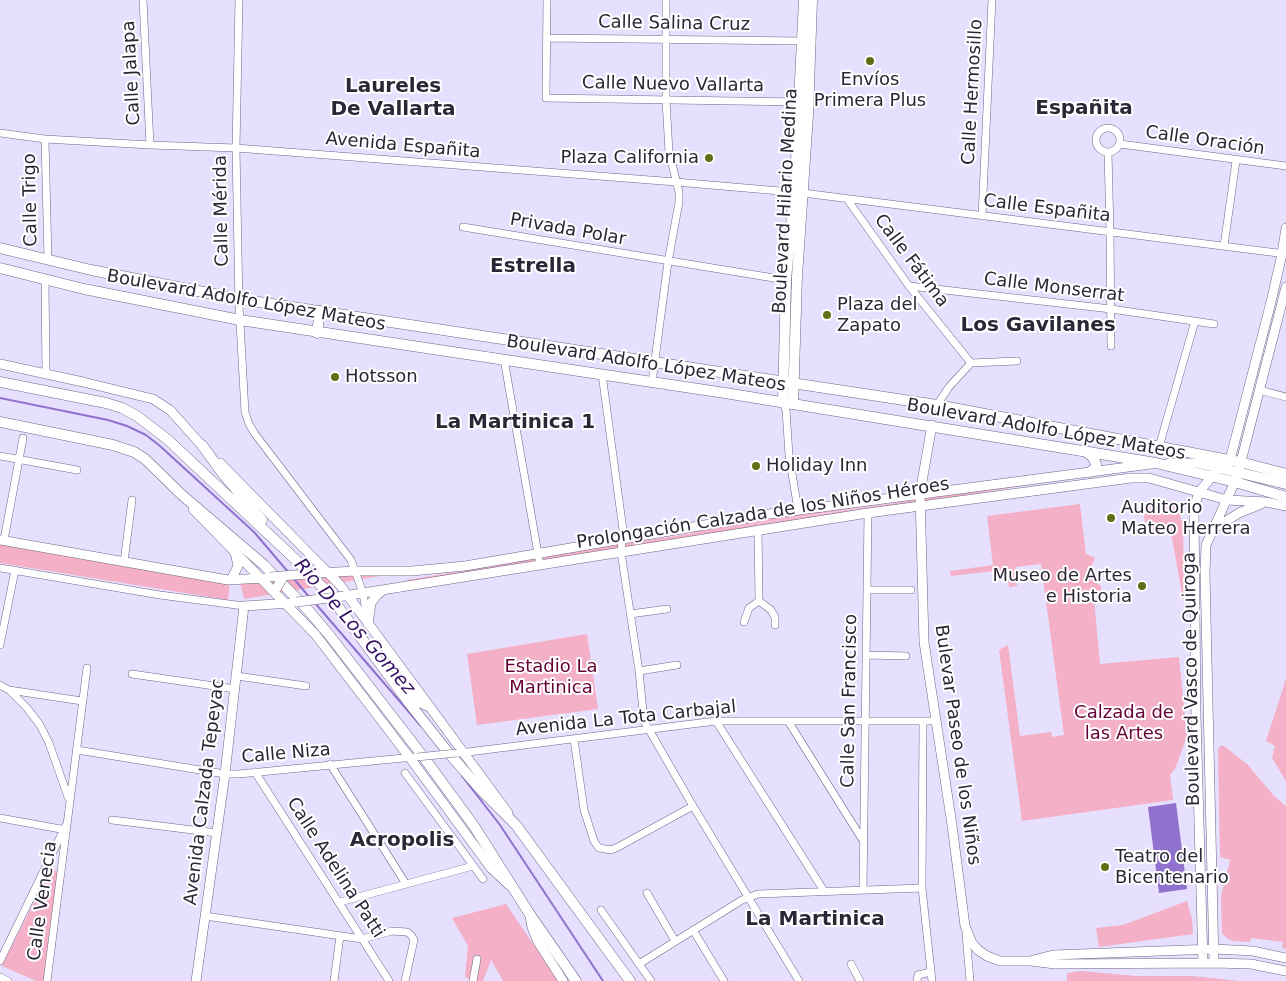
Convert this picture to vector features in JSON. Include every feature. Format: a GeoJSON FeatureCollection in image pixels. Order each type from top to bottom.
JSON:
{"type":"FeatureCollection","features":[{"type":"Feature","properties":{"kind":"main road","name":"Boulevard Hilario Medina"},"geometry":{"type":"LineString","coordinates":[[787,405],[797,276],[804,0]]}},
{"type":"Feature","properties":{"kind":"main road","name":"Boulevard Hilario Medina"},"geometry":{"type":"LineString","coordinates":[[788,382],[786,280],[799,193],[811,61],[812,0]]}},
{"type":"Feature","properties":{"kind":"main road","name":"Boulevard Adolfo López Mateos"},"geometry":{"type":"LineString","coordinates":[[0,248],[151,282],[239,299],[937,405],[1159,447],[1236,469],[1286,474]]}},
{"type":"Feature","properties":{"kind":"main road","name":"Boulevard Adolfo López Mateos"},"geometry":{"type":"LineString","coordinates":[[0,268],[144,302],[317,333],[504,359],[787,405],[932,426],[1156,463],[1211,476],[1236,469],[1286,497]]}},
{"type":"Feature","properties":{"kind":"main road"},"geometry":{"type":"LineString","coordinates":[[317,333],[320,312]]}},
{"type":"Feature","properties":{"kind":"main road"},"geometry":{"type":"LineString","coordinates":[[0,382],[106,403],[122,408],[167,439],[344,607],[407,691],[417,701],[428,706]]}},
{"type":"Feature","properties":{"kind":"main road"},"geometry":{"type":"LineString","coordinates":[[0,422],[126,449],[145,459],[182,495],[264,565],[314,617],[425,758],[479,834],[529,913],[576,981]]}},
{"type":"Feature","properties":{"kind":"main road"},"geometry":{"type":"LineString","coordinates":[[202,446],[223,474],[295,559]]}},
{"type":"Feature","properties":{"kind":"main road"},"geometry":{"type":"LineString","coordinates":[[1084,451],[1093,456],[1096,464],[1096,467],[1090,472]]}},
{"type":"Feature","properties":{"kind":"main road"},"geometry":{"type":"LineString","coordinates":[[1200,463],[1236,469],[1286,484]]}},
{"type":"Feature","properties":{"kind":"main road"},"geometry":{"type":"LineString","coordinates":[[328,593],[447,751],[480,789],[516,825],[630,981]]}},
{"type":"Feature","properties":{"kind":"street","name":"Calle Jalapa"},"geometry":{"type":"LineString","coordinates":[[143,0],[150,145]]}},
{"type":"Feature","properties":{"kind":"street","name":"Calle Mérida"},"geometry":{"type":"LineString","coordinates":[[239,0],[236,148],[243,400],[249,424],[346,554],[356,571],[363,594],[368,624]]}},
{"type":"Feature","properties":{"kind":"street"},"geometry":{"type":"LineString","coordinates":[[547,0],[547,38]]}},
{"type":"Feature","properties":{"kind":"street"},"geometry":{"type":"LineString","coordinates":[[652,382],[668,262],[679,202],[679,192],[669,152],[666,100],[666,0]]}},
{"type":"Feature","properties":{"kind":"street","name":"Calle Hermosillo"},"geometry":{"type":"LineString","coordinates":[[982,216],[992,0]]}},
{"type":"Feature","properties":{"kind":"street","name":"Calle Salina Cruz"},"geometry":{"type":"LineString","coordinates":[[547,38],[802,41]]}},
{"type":"Feature","properties":{"kind":"street","name":"Calle Nuevo Vallarta"},"geometry":{"type":"LineString","coordinates":[[547,38],[546,98],[800,102]]}},
{"type":"Feature","properties":{"kind":"street"},"geometry":{"type":"LineString","coordinates":[[1109,128],[1117,132],[1120,144],[1115,150],[1108,152],[1101,150],[1096,144],[1096,136],[1101,130],[1109,128]]}},
{"type":"Feature","properties":{"kind":"street","name":"Avenida Españita"},"geometry":{"type":"LineString","coordinates":[[0,133],[45,139],[236,148],[799,193]]}},
{"type":"Feature","properties":{"kind":"street","name":"Calle Trigo"},"geometry":{"type":"LineString","coordinates":[[45,139],[48,260]]}},
{"type":"Feature","properties":{"kind":"street","name":"Calle Oración"},"geometry":{"type":"LineString","coordinates":[[1120,144],[1236,161],[1286,166]]}},
{"type":"Feature","properties":{"kind":"street"},"geometry":{"type":"LineString","coordinates":[[1108,152],[1110,346]]}},
{"type":"Feature","properties":{"kind":"street"},"geometry":{"type":"LineString","coordinates":[[1224,246],[1236,161]]}},
{"type":"Feature","properties":{"kind":"street","name":"Calle Españita"},"geometry":{"type":"LineString","coordinates":[[799,193],[1284,254]]}},
{"type":"Feature","properties":{"kind":"street","name":"Calle Fátima"},"geometry":{"type":"LineString","coordinates":[[847,199],[909,286],[971,363]]}},
{"type":"Feature","properties":{"kind":"street","name":"Privada Polar"},"geometry":{"type":"LineString","coordinates":[[463,228],[786,280]]}},
{"type":"Feature","properties":{"kind":"street","name":"Boulevard Vasco de Quiroga"},"geometry":{"type":"LineString","coordinates":[[1236,469],[1257,358],[1284,254],[1286,228]]}},
{"type":"Feature","properties":{"kind":"street"},"geometry":{"type":"LineString","coordinates":[[45,280],[46,374]]}},
{"type":"Feature","properties":{"kind":"street","name":"Calle Monserrat"},"geometry":{"type":"LineString","coordinates":[[909,286],[1111,309],[1214,324]]}},
{"type":"Feature","properties":{"kind":"street","name":"Boulevard Vasco de Quiroga"},"geometry":{"type":"LineString","coordinates":[[1214,963],[1205,573],[1206,545],[1227,500],[1286,287]]}},
{"type":"Feature","properties":{"kind":"street"},"geometry":{"type":"LineString","coordinates":[[1159,447],[1195,321]]}},
{"type":"Feature","properties":{"kind":"street"},"geometry":{"type":"LineString","coordinates":[[1257,358],[1267,360]]}},
{"type":"Feature","properties":{"kind":"street"},"geometry":{"type":"LineString","coordinates":[[504,359],[540,565]]}},
{"type":"Feature","properties":{"kind":"street"},"geometry":{"type":"LineString","coordinates":[[937,405],[949,387],[971,363],[1017,361]]}},
{"type":"Feature","properties":{"kind":"street"},"geometry":{"type":"LineString","coordinates":[[0,364],[153,399],[170,410],[202,446],[329,573],[428,706],[460,753],[516,825]]}},
{"type":"Feature","properties":{"kind":"street"},"geometry":{"type":"LineString","coordinates":[[602,374],[623,540],[621,552],[639,671],[644,721],[799,981]]}},
{"type":"Feature","properties":{"kind":"street"},"geometry":{"type":"LineString","coordinates":[[1259,390],[1286,397]]}},
{"type":"Feature","properties":{"kind":"street"},"geometry":{"type":"LineString","coordinates":[[787,405],[789,455],[798,510]]}},
{"type":"Feature","properties":{"kind":"street","name":"Bulevar Paseo de los Niños"},"geometry":{"type":"LineString","coordinates":[[932,426],[920,494],[924,642],[952,825],[965,926],[972,943],[987,956],[1000,961],[1031,961],[1054,964],[1251,964],[1286,971]]}},
{"type":"Feature","properties":{"kind":"street"},"geometry":{"type":"LineString","coordinates":[[2,540],[23,438]]}},
{"type":"Feature","properties":{"kind":"street"},"geometry":{"type":"LineString","coordinates":[[0,456],[77,470]]}},
{"type":"Feature","properties":{"kind":"street","name":"Prolongación Calzada de los Niños Héroes"},"geometry":{"type":"LineString","coordinates":[[2,540],[231,580],[356,571],[421,570],[466,566],[798,510],[1156,463],[1200,463],[1236,469]]}},
{"type":"Feature","properties":{"kind":"street","name":"Boulevard Vasco de Quiroga"},"geometry":{"type":"LineString","coordinates":[[1203,963],[1196,724],[1194,508],[1199,492],[1211,476],[1221,468]]}},
{"type":"Feature","properties":{"kind":"street","name":"Prolongación Calzada de los Niños Héroes"},"geometry":{"type":"LineString","coordinates":[[244,606],[363,594],[868,512],[1131,478],[1149,478],[1227,500],[1266,502],[1286,506]]}},
{"type":"Feature","properties":{"kind":"street"},"geometry":{"type":"LineString","coordinates":[[182,495],[202,519],[235,552],[266,578],[315,634],[414,757],[491,868],[513,888]]}},
{"type":"Feature","properties":{"kind":"street"},"geometry":{"type":"LineString","coordinates":[[124,562],[132,500]]}},
{"type":"Feature","properties":{"kind":"street"},"geometry":{"type":"LineString","coordinates":[[1213,529],[1239,512],[1266,502]]}},
{"type":"Feature","properties":{"kind":"street","name":"Calle San Francisco"},"geometry":{"type":"LineString","coordinates":[[863,890],[862,839],[866,722],[868,512]]}},
{"type":"Feature","properties":{"kind":"street"},"geometry":{"type":"LineString","coordinates":[[758,529],[759,601]]}},
{"type":"Feature","properties":{"kind":"street"},"geometry":{"type":"LineString","coordinates":[[231,580],[238,566],[235,552]]}},
{"type":"Feature","properties":{"kind":"street"},"geometry":{"type":"LineString","coordinates":[[0,568],[160,595],[244,606]]}},
{"type":"Feature","properties":{"kind":"street"},"geometry":{"type":"LineString","coordinates":[[0,645],[15,570]]}},
{"type":"Feature","properties":{"kind":"street"},"geometry":{"type":"LineString","coordinates":[[276,589],[284,576]]}},
{"type":"Feature","properties":{"kind":"street"},"geometry":{"type":"LineString","coordinates":[[368,624],[372,603],[377,595],[384,590]]}},
{"type":"Feature","properties":{"kind":"street"},"geometry":{"type":"LineString","coordinates":[[868,590],[912,590]]}},
{"type":"Feature","properties":{"kind":"street"},"geometry":{"type":"LineString","coordinates":[[744,622],[749,608],[759,601]]}},
{"type":"Feature","properties":{"kind":"street"},"geometry":{"type":"LineString","coordinates":[[759,601],[771,610],[775,617],[776,625]]}},
{"type":"Feature","properties":{"kind":"street","name":"Avenida Calzada Tepeyac"},"geometry":{"type":"LineString","coordinates":[[196,981],[225,774],[244,606]]}},
{"type":"Feature","properties":{"kind":"street"},"geometry":{"type":"LineString","coordinates":[[630,614],[667,609]]}},
{"type":"Feature","properties":{"kind":"street"},"geometry":{"type":"LineString","coordinates":[[867,655],[906,656]]}},
{"type":"Feature","properties":{"kind":"street"},"geometry":{"type":"LineString","coordinates":[[639,671],[677,666]]}},
{"type":"Feature","properties":{"kind":"street","name":"Calle Venecia"},"geometry":{"type":"LineString","coordinates":[[47,981],[87,668]]}},
{"type":"Feature","properties":{"kind":"street"},"geometry":{"type":"LineString","coordinates":[[132,674],[235,689]]}},
{"type":"Feature","properties":{"kind":"street"},"geometry":{"type":"LineString","coordinates":[[237,676],[306,686]]}},
{"type":"Feature","properties":{"kind":"street"},"geometry":{"type":"LineString","coordinates":[[0,685],[9,690],[27,708],[40,725],[49,744],[69,800]]}},
{"type":"Feature","properties":{"kind":"street"},"geometry":{"type":"LineString","coordinates":[[9,690],[82,701]]}},
{"type":"Feature","properties":{"kind":"street"},"geometry":{"type":"LineString","coordinates":[[716,721],[824,891]]}},
{"type":"Feature","properties":{"kind":"street","name":"Avenida La Tota Carbajal"},"geometry":{"type":"LineString","coordinates":[[414,757],[716,721],[935,721]]}},
{"type":"Feature","properties":{"kind":"street"},"geometry":{"type":"LineString","coordinates":[[788,721],[862,839]]}},
{"type":"Feature","properties":{"kind":"street"},"geometry":{"type":"LineString","coordinates":[[923,722],[922,888],[932,981]]}},
{"type":"Feature","properties":{"kind":"street"},"geometry":{"type":"LineString","coordinates":[[574,739],[584,810],[594,841],[599,848],[611,850],[618,847],[693,806]]}},
{"type":"Feature","properties":{"kind":"street","name":"Calle Niza"},"geometry":{"type":"LineString","coordinates":[[77,750],[225,774],[414,757]]}},
{"type":"Feature","properties":{"kind":"street"},"geometry":{"type":"LineString","coordinates":[[330,764],[406,884]]}},
{"type":"Feature","properties":{"kind":"street","name":"Calle Adelina Patti"},"geometry":{"type":"LineString","coordinates":[[255,772],[389,981]]}},
{"type":"Feature","properties":{"kind":"street"},"geometry":{"type":"LineString","coordinates":[[405,773],[483,879]]}},
{"type":"Feature","properties":{"kind":"street"},"geometry":{"type":"LineString","coordinates":[[0,818],[66,828],[0,961]]}},
{"type":"Feature","properties":{"kind":"street"},"geometry":{"type":"LineString","coordinates":[[112,820],[217,833]]}},
{"type":"Feature","properties":{"kind":"street"},"geometry":{"type":"LineString","coordinates":[[340,902],[473,866]]}},
{"type":"Feature","properties":{"kind":"street"},"geometry":{"type":"LineString","coordinates":[[639,964],[749,897],[770,892],[922,888]]}},
{"type":"Feature","properties":{"kind":"street"},"geometry":{"type":"LineString","coordinates":[[647,893],[675,941]]}},
{"type":"Feature","properties":{"kind":"street"},"geometry":{"type":"LineString","coordinates":[[601,910],[651,981]]}},
{"type":"Feature","properties":{"kind":"street"},"geometry":{"type":"LineString","coordinates":[[529,913],[537,940],[563,981]]}},
{"type":"Feature","properties":{"kind":"street"},"geometry":{"type":"LineString","coordinates":[[205,916],[362,939],[392,931],[407,932],[411,934],[413,945],[405,981]]}},
{"type":"Feature","properties":{"kind":"street"},"geometry":{"type":"LineString","coordinates":[[965,926],[970,981]]}},
{"type":"Feature","properties":{"kind":"street"},"geometry":{"type":"LineString","coordinates":[[693,930],[724,981]]}},
{"type":"Feature","properties":{"kind":"street"},"geometry":{"type":"LineString","coordinates":[[334,981],[340,936]]}},
{"type":"Feature","properties":{"kind":"street","name":"Bulevar Paseo de los Niños"},"geometry":{"type":"LineString","coordinates":[[1031,961],[1054,955],[1202,949],[1252,951],[1286,958]]}},
{"type":"Feature","properties":{"kind":"street"},"geometry":{"type":"LineString","coordinates":[[473,981],[477,959]]}},
{"type":"Feature","properties":{"kind":"street"},"geometry":{"type":"LineString","coordinates":[[851,964],[860,981]]}},
{"type":"Feature","properties":{"kind":"street"},"geometry":{"type":"LineString","coordinates":[[917,981],[918,974],[931,972]]}},
{"type":"Feature","properties":{"kind":"street"},"geometry":{"type":"LineString","coordinates":[[0,977],[8,981]]}},
{"type":"Feature","properties":{"kind":"green space"},"geometry":{"type":"Polygon","coordinates":[[[1071,478],[758,529],[631,546],[407,583],[407,580],[492,566],[386,575],[244,599],[240,583],[454,563],[717,523],[1071,478]],[[1034,483],[941,495],[603,547],[1034,483]]]}},
{"type":"Feature","properties":{"kind":"green space"},"geometry":{"type":"Polygon","coordinates":[[[1159,499],[1165,499],[1175,504],[1179,509],[1181,520],[1183,520],[1184,604],[1171,533],[1157,534],[1148,528],[1145,522],[1144,516],[1148,505],[1159,499]]]}},
{"type":"Feature","properties":{"kind":"green space","name":"Calzada de las Artes"},"geometry":{"type":"Polygon","coordinates":[[[1080,504],[1086,554],[1095,558],[1091,567],[1091,579],[1101,586],[1101,595],[1093,589],[1100,664],[1179,657],[1187,736],[1175,769],[1170,775],[1173,800],[1022,821],[999,650],[1008,645],[1020,736],[1051,732],[1052,737],[1064,735],[1041,564],[1015,567],[1017,586],[1009,587],[1008,579],[996,581],[994,571],[951,576],[950,571],[993,565],[987,516],[1080,504]]]}},
{"type":"Feature","properties":{"kind":"green space"},"geometry":{"type":"Polygon","coordinates":[[[0,542],[230,581],[228,600],[0,563],[0,542]]]}},
{"type":"Feature","properties":{"kind":"green space","name":"Estadio La Martinica"},"geometry":{"type":"Polygon","coordinates":[[[587,634],[598,709],[477,725],[467,654],[587,634]]]}},
{"type":"Feature","properties":{"kind":"green space"},"geometry":{"type":"Polygon","coordinates":[[[1286,679],[1286,781],[1272,758],[1275,746],[1266,741],[1286,679]]]}},
{"type":"Feature","properties":{"kind":"green space"},"geometry":{"type":"Polygon","coordinates":[[[1220,746],[1224,746],[1248,765],[1274,796],[1286,806],[1286,949],[1282,948],[1283,942],[1251,938],[1250,942],[1233,941],[1222,933],[1221,896],[1230,860],[1220,857],[1218,750],[1220,746]]]}},
{"type":"Feature","properties":{"kind":"green space"},"geometry":{"type":"Polygon","coordinates":[[[51,868],[59,872],[50,981],[36,981],[2,966],[51,868]]]}},
{"type":"Feature","properties":{"kind":"green space"},"geometry":{"type":"Polygon","coordinates":[[[1187,901],[1192,919],[1193,934],[1099,947],[1096,928],[1123,925],[1187,901]]]}},
{"type":"Feature","properties":{"kind":"green space"},"geometry":{"type":"Polygon","coordinates":[[[506,904],[558,981],[503,981],[491,960],[483,981],[474,981],[465,977],[468,946],[452,918],[506,904]]]}},
{"type":"Feature","properties":{"kind":"green space"},"geometry":{"type":"Polygon","coordinates":[[[1081,971],[1136,976],[1192,976],[1239,981],[1067,981],[1067,973],[1081,971]]]}},
{"type":"Feature","properties":{"kind":"shaded area"},"geometry":{"type":"Polygon","coordinates":[[[1176,803],[1187,889],[1159,893],[1148,807],[1176,803]]]}},
{"type":"Feature","properties":{"kind":"waterway","name":"Rio De Los Gomez"},"geometry":{"type":"LineString","coordinates":[[0,398],[108,420],[146,435],[254,532],[289,573]]}},
{"type":"Feature","properties":{"kind":"waterway","name":"Rio De Los Gomez"},"geometry":{"type":"LineString","coordinates":[[294,579],[310,598]]}},
{"type":"Feature","properties":{"kind":"waterway","name":"Rio De Los Gomez"},"geometry":{"type":"LineString","coordinates":[[315,603],[421,726]]}},
{"type":"Feature","properties":{"kind":"waterway","name":"Rio De Los Gomez"},"geometry":{"type":"LineString","coordinates":[[462,776],[500,825],[603,981]]}},
{"type":"Feature","properties":{"kind":"place","name":"Envíos Primera Plus"},"geometry":{"type":"Point","coordinates":[870,61]}},
{"type":"Feature","properties":{"kind":"place","name":"Plaza California"},"geometry":{"type":"Point","coordinates":[709,158]}},
{"type":"Feature","properties":{"kind":"place","name":"Plaza del Zapato"},"geometry":{"type":"Point","coordinates":[827,315]}},
{"type":"Feature","properties":{"kind":"place","name":"Hotsson"},"geometry":{"type":"Point","coordinates":[335,377]}},
{"type":"Feature","properties":{"kind":"place","name":"Holiday Inn"},"geometry":{"type":"Point","coordinates":[756,466]}},
{"type":"Feature","properties":{"kind":"place","name":"Auditorio Mateo Herrera"},"geometry":{"type":"Point","coordinates":[1111,518]}},
{"type":"Feature","properties":{"kind":"place","name":"Museo de Artes e Historia"},"geometry":{"type":"Point","coordinates":[1142,586]}},
{"type":"Feature","properties":{"kind":"place","name":"Teatro del Bicentenario"},"geometry":{"type":"Point","coordinates":[1105,867]}},
{"type":"Feature","properties":{"kind":"district","name":"Laureles De Vallarta"},"geometry":{"type":"Point","coordinates":[393,98]}},
{"type":"Feature","properties":{"kind":"district","name":"Españita"},"geometry":{"type":"Point","coordinates":[1084,109]}},
{"type":"Feature","properties":{"kind":"district","name":"Estrella"},"geometry":{"type":"Point","coordinates":[533,267]}},
{"type":"Feature","properties":{"kind":"district","name":"Los Gavilanes"},"geometry":{"type":"Point","coordinates":[1038,326]}},
{"type":"Feature","properties":{"kind":"district","name":"La Martinica 1"},"geometry":{"type":"Point","coordinates":[515,423]}},
{"type":"Feature","properties":{"kind":"district","name":"Acropolis"},"geometry":{"type":"Point","coordinates":[402,841]}},
{"type":"Feature","properties":{"kind":"district","name":"La Martinica"},"geometry":{"type":"Point","coordinates":[815,920]}}]}
